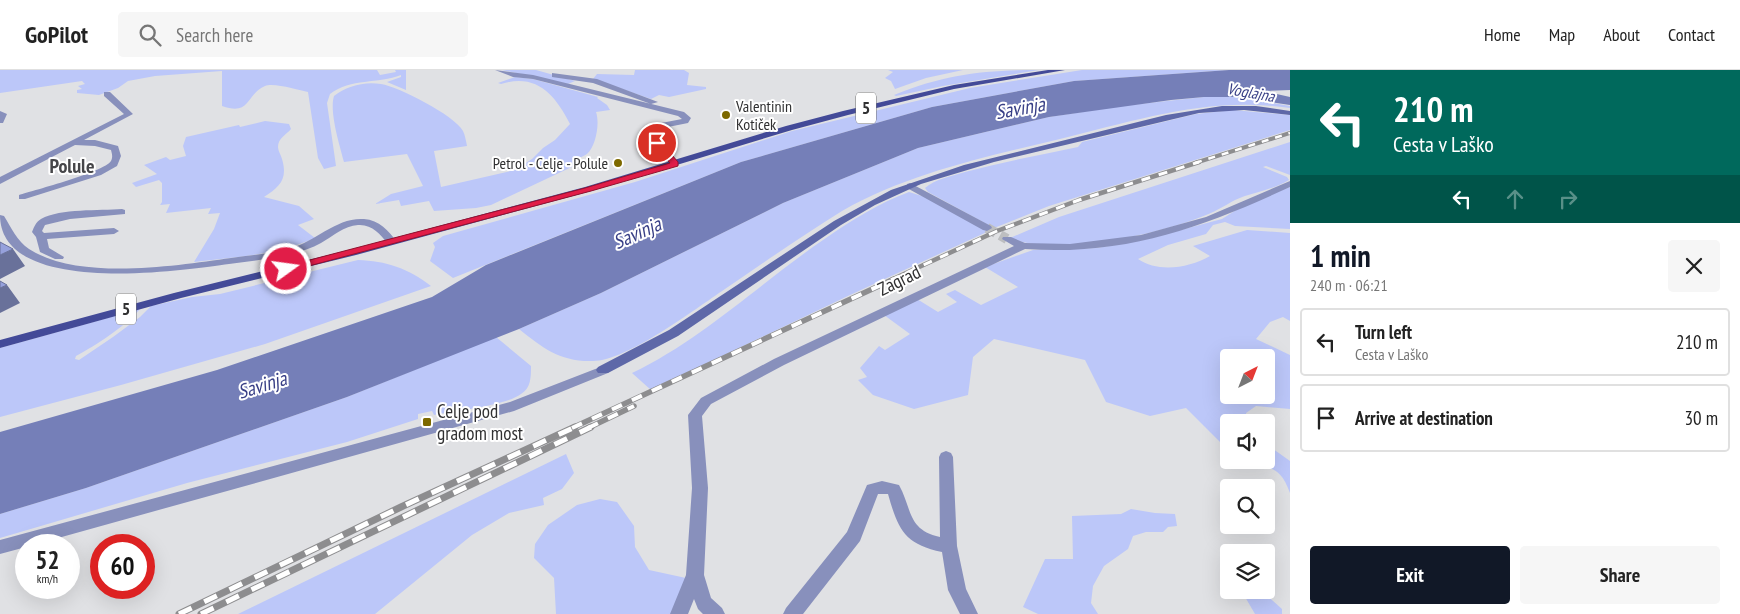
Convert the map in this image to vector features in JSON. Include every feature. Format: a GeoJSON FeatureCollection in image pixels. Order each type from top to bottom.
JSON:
{"type":"FeatureCollection","features":[{"type":"Feature","properties":{"kind":"main road","name":"5"},"geometry":{"type":"LineString","coordinates":[[0,344],[178,295],[392,242],[588,189],[789,128],[898,100],[985,81],[1061,70]]}},
{"type":"Feature","properties":{"kind":"street"},"geometry":{"type":"LineString","coordinates":[[499,70],[513,75],[533,77],[594,94],[681,114],[687,118],[684,121],[659,126],[657,132],[657,143],[675,164]]}},
{"type":"Feature","properties":{"kind":"street"},"geometry":{"type":"LineString","coordinates":[[541,70],[602,84],[654,102],[662,106],[663,109]]}},
{"type":"Feature","properties":{"kind":"street"},"geometry":{"type":"LineString","coordinates":[[0,180],[128,114],[107,94]]}},
{"type":"Feature","properties":{"kind":"street"},"geometry":{"type":"LineString","coordinates":[[0,547],[514,406],[603,370],[689,325],[833,225],[875,201],[910,186],[983,162],[1180,114],[1217,107],[1290,113]]}},
{"type":"Feature","properties":{"kind":"street"},"geometry":{"type":"LineString","coordinates":[[0,113],[3,114],[0,121]]}},
{"type":"Feature","properties":{"kind":"street"},"geometry":{"type":"LineString","coordinates":[[22,197],[98,173],[114,164],[117,156],[115,148],[107,145],[73,143]]}},
{"type":"Feature","properties":{"kind":"street","name":"Zagrad"},"geometry":{"type":"LineString","coordinates":[[716,614],[704,603],[696,575],[700,488],[696,415],[706,401],[788,358],[1023,246],[1038,248],[1090,246],[1136,239],[1210,219],[1290,184]]}},
{"type":"Feature","properties":{"kind":"street"},"geometry":{"type":"LineString","coordinates":[[910,186],[987,228]]}},
{"type":"Feature","properties":{"kind":"street"},"geometry":{"type":"LineString","coordinates":[[94,269],[80,260],[54,256],[44,250],[41,236],[37,232],[39,226],[44,222],[58,218],[122,212]]}},
{"type":"Feature","properties":{"kind":"street"},"geometry":{"type":"LineString","coordinates":[[0,218],[24,250],[47,261],[94,269],[163,269],[279,254],[304,247],[341,227],[356,222],[369,222],[378,225],[392,242]]}},
{"type":"Feature","properties":{"kind":"street"},"geometry":{"type":"LineString","coordinates":[[41,236],[114,231]]}},
{"type":"Feature","properties":{"kind":"street"},"geometry":{"type":"LineString","coordinates":[[1007,238],[1023,246]]}},
{"type":"Feature","properties":{"kind":"street"},"geometry":{"type":"LineString","coordinates":[[946,457],[949,546],[957,590],[969,614]]}},
{"type":"Feature","properties":{"kind":"street"},"geometry":{"type":"LineString","coordinates":[[792,614],[854,536],[872,489],[882,486],[894,489],[904,522],[926,541],[949,546]]}},
{"type":"Feature","properties":{"kind":"street","name":"Zagrad"},"geometry":{"type":"LineString","coordinates":[[679,614],[696,575]]}},
{"type":"Feature","properties":{"kind":"shaded area"},"geometry":{"type":"Polygon","coordinates":[[[0,70],[377,70],[380,75],[396,72],[395,70],[406,70],[406,90],[387,82],[401,77],[401,75],[383,80],[356,83],[330,94],[327,103],[336,166],[324,169],[318,158],[308,92],[269,85],[254,94],[243,106],[231,108],[222,106],[222,71],[155,76],[128,81],[118,88],[99,95],[77,93],[77,90],[82,89],[78,86],[85,84],[82,81],[0,93],[0,70]]]}},
{"type":"Feature","properties":{"kind":"shaded area"},"geometry":{"type":"Polygon","coordinates":[[[502,70],[536,70],[575,81],[568,84],[502,70]]]}},
{"type":"Feature","properties":{"kind":"shaded area"},"geometry":{"type":"Polygon","coordinates":[[[635,70],[684,70],[689,73],[687,85],[706,87],[706,89],[669,97],[659,95],[651,99],[593,79],[597,74],[634,75],[635,70]]]}},
{"type":"Feature","properties":{"kind":"shaded area"},"geometry":{"type":"Polygon","coordinates":[[[888,70],[963,70],[926,78],[895,89],[891,81],[885,78],[893,72],[888,70]]]}},
{"type":"Feature","properties":{"kind":"shaded area"},"geometry":{"type":"Polygon","coordinates":[[[1039,70],[894,95],[931,82],[965,75],[983,72],[1039,70]]]}},
{"type":"Feature","properties":{"kind":"shaded area"},"geometry":{"type":"Polygon","coordinates":[[[1082,70],[1229,70],[1074,81],[932,107],[741,162],[453,278],[430,261],[435,247],[433,243],[443,236],[635,182],[792,131],[970,88],[1082,70]]]}},
{"type":"Feature","properties":{"kind":"shaded area"},"geometry":{"type":"Polygon","coordinates":[[[515,77],[533,79],[598,97],[607,105],[610,110],[596,112],[598,122],[593,146],[587,154],[575,159],[578,164],[491,205],[434,211],[429,201],[401,206],[399,200],[375,204],[391,194],[423,186],[407,154],[344,162],[334,120],[334,96],[350,87],[375,83],[400,90],[438,110],[449,117],[463,131],[467,146],[434,151],[441,187],[515,170],[555,140],[570,124],[551,96],[535,84],[514,81],[498,83],[515,77]]]}},
{"type":"Feature","properties":{"kind":"shaded area"},"geometry":{"type":"Polygon","coordinates":[[[1204,97],[1237,97],[1290,106],[1290,108],[1231,105],[1174,112],[1004,152],[921,176],[894,186],[842,211],[679,321],[624,353],[607,359],[581,361],[561,356],[544,348],[519,329],[601,293],[783,203],[918,148],[1049,117],[1121,106],[1204,97]]]}},
{"type":"Feature","properties":{"kind":"shaded area"},"geometry":{"type":"Polygon","coordinates":[[[1233,110],[1290,115],[1290,130],[1049,206],[994,228],[928,192],[925,188],[949,176],[1078,147],[1082,142],[1196,114],[1233,110]]]}},
{"type":"Feature","properties":{"kind":"shaded area"},"geometry":{"type":"Polygon","coordinates":[[[265,121],[289,124],[291,129],[278,144],[278,150],[284,166],[283,177],[278,186],[264,197],[299,206],[314,219],[298,225],[315,238],[271,252],[194,262],[214,229],[220,213],[208,214],[211,208],[166,213],[170,204],[160,205],[162,202],[162,183],[159,180],[136,187],[132,183],[157,174],[144,165],[166,157],[170,160],[186,156],[183,146],[186,137],[265,121]]]}},
{"type":"Feature","properties":{"kind":"shaded area"},"geometry":{"type":"Polygon","coordinates":[[[1290,142],[1290,175],[1266,166],[1263,167],[1287,177],[1289,180],[1235,200],[1210,214],[1181,224],[1132,237],[1078,244],[1052,245],[1029,243],[1010,238],[1059,217],[1290,142]]]}},
{"type":"Feature","properties":{"kind":"shaded area"},"geometry":{"type":"Polygon","coordinates":[[[1290,187],[1290,229],[1235,226],[1225,222],[1213,225],[1206,234],[1168,245],[1138,259],[1155,266],[1183,266],[1193,264],[1210,256],[1193,246],[1247,230],[1290,233],[1290,321],[1283,317],[1270,322],[1256,339],[1290,355],[1290,409],[1256,406],[1246,414],[1220,414],[1220,442],[1186,408],[1150,416],[1106,402],[1085,360],[994,339],[973,357],[968,395],[914,409],[873,395],[858,380],[867,377],[860,368],[879,346],[885,350],[910,334],[884,315],[917,299],[938,312],[957,302],[946,294],[955,290],[981,305],[1018,287],[985,267],[1033,250],[1097,248],[1143,240],[1222,219],[1247,203],[1290,187]]]}},
{"type":"Feature","properties":{"kind":"shaded area"},"geometry":{"type":"Polygon","coordinates":[[[909,192],[925,197],[989,231],[651,390],[632,373],[683,344],[802,255],[846,225],[876,207],[909,192]]]}},
{"type":"Feature","properties":{"kind":"shaded area"},"geometry":{"type":"Polygon","coordinates":[[[358,260],[378,262],[405,270],[431,286],[265,344],[0,417],[0,348],[140,309],[110,335],[76,356],[75,359],[79,360],[140,317],[151,306],[192,297],[220,294],[358,260]]]}},
{"type":"Feature","properties":{"kind":"shaded area"},"geometry":{"type":"Polygon","coordinates":[[[496,337],[531,366],[527,389],[514,398],[467,410],[434,415],[432,411],[418,414],[418,419],[347,442],[187,483],[0,538],[0,514],[86,488],[347,397],[496,337]]]}},
{"type":"Feature","properties":{"kind":"shaded area"},"geometry":{"type":"Polygon","coordinates":[[[1275,450],[1290,461],[1290,493],[1280,474],[1271,469],[1275,469],[1275,450]]]}},
{"type":"Feature","properties":{"kind":"shaded area"},"geometry":{"type":"Polygon","coordinates":[[[566,454],[574,473],[562,489],[543,498],[544,505],[509,513],[472,535],[375,614],[238,614],[566,454]]]}},
{"type":"Feature","properties":{"kind":"shaded area"},"geometry":{"type":"Polygon","coordinates":[[[600,499],[617,502],[634,526],[635,547],[649,570],[686,578],[673,614],[556,614],[554,578],[534,558],[535,544],[548,525],[577,505],[600,499]]]}},
{"type":"Feature","properties":{"kind":"shaded area"},"geometry":{"type":"Polygon","coordinates":[[[1131,509],[1175,514],[1177,526],[1168,527],[1163,532],[1146,532],[1133,536],[1128,549],[1104,566],[1093,586],[1091,603],[1098,614],[1038,614],[1023,607],[1045,559],[1073,559],[1072,516],[1121,514],[1131,509]]]}},
{"type":"Feature","properties":{"kind":"shaded area"},"geometry":{"type":"Polygon","coordinates":[[[1246,599],[1271,599],[1282,609],[1282,614],[1255,614],[1246,599]]]}},
{"type":"Feature","properties":{"kind":"water"},"geometry":{"type":"Polygon","coordinates":[[[1229,70],[1290,70],[1290,90],[1264,91],[1290,97],[1290,105],[1237,97],[1171,100],[1049,117],[918,148],[783,203],[601,293],[519,329],[347,397],[86,488],[0,514],[0,432],[217,370],[432,297],[486,265],[741,162],[932,107],[1074,81],[1229,70]]]}},
{"type":"Feature","properties":{"kind":"building"},"geometry":{"type":"Polygon","coordinates":[[[0,242],[13,249],[0,255],[0,242]]]}},
{"type":"Feature","properties":{"kind":"building"},"geometry":{"type":"Polygon","coordinates":[[[0,281],[7,285],[0,288],[0,281]]]}},
{"type":"Feature","properties":{"kind":"tunnel"},"geometry":{"type":"LineString","coordinates":[[987,228],[1007,239]]}},
{"type":"Feature","properties":{"kind":"railway"},"geometry":{"type":"LineString","coordinates":[[1195,163],[1290,133]]}},
{"type":"Feature","properties":{"kind":"railway"},"geometry":{"type":"LineString","coordinates":[[891,280],[997,231],[1079,200],[1199,162]]}},
{"type":"Feature","properties":{"kind":"railway"},"geometry":{"type":"LineString","coordinates":[[572,428],[894,279]]}},
{"type":"Feature","properties":{"kind":"railway"},"geometry":{"type":"LineString","coordinates":[[588,428],[634,406]]}},
{"type":"Feature","properties":{"kind":"railway"},"geometry":{"type":"LineString","coordinates":[[179,614],[401,507],[575,427]]}},
{"type":"Feature","properties":{"kind":"railway"},"geometry":{"type":"LineString","coordinates":[[201,614],[591,427]]}},
{"type":"Feature","properties":{"kind":"place","name":"Valentinin Kotiček"},"geometry":{"type":"Point","coordinates":[726,115]}},
{"type":"Feature","properties":{"kind":"place","name":"Petrol - Celje - Polule"},"geometry":{"type":"Point","coordinates":[618,163]}},
{"type":"Feature","properties":{"kind":"place","name":"Celje pod gradom most"},"geometry":{"type":"Point","coordinates":[427,422]}},
{"type":"Feature","properties":{"kind":"district","name":"Polule"},"geometry":{"type":"Point","coordinates":[72,166]}},
{"type":"Feature","properties":{"kind":"route"},"geometry":{"type":"LineString","coordinates":[[286,269],[352,253],[675,164],[657,143]]}},
{"type":"Feature","properties":{"kind":"water label","name":"Voglajna"},"geometry":{"type":"Point","coordinates":[1251,92]}},
{"type":"Feature","properties":{"kind":"water label","name":"Savinja"},"geometry":{"type":"Point","coordinates":[1020,108]}},
{"type":"Feature","properties":{"kind":"water label","name":"Savinja"},"geometry":{"type":"Point","coordinates":[637,233]}},
{"type":"Feature","properties":{"kind":"water label","name":"Savinja"},"geometry":{"type":"Point","coordinates":[262,385]}}]}
